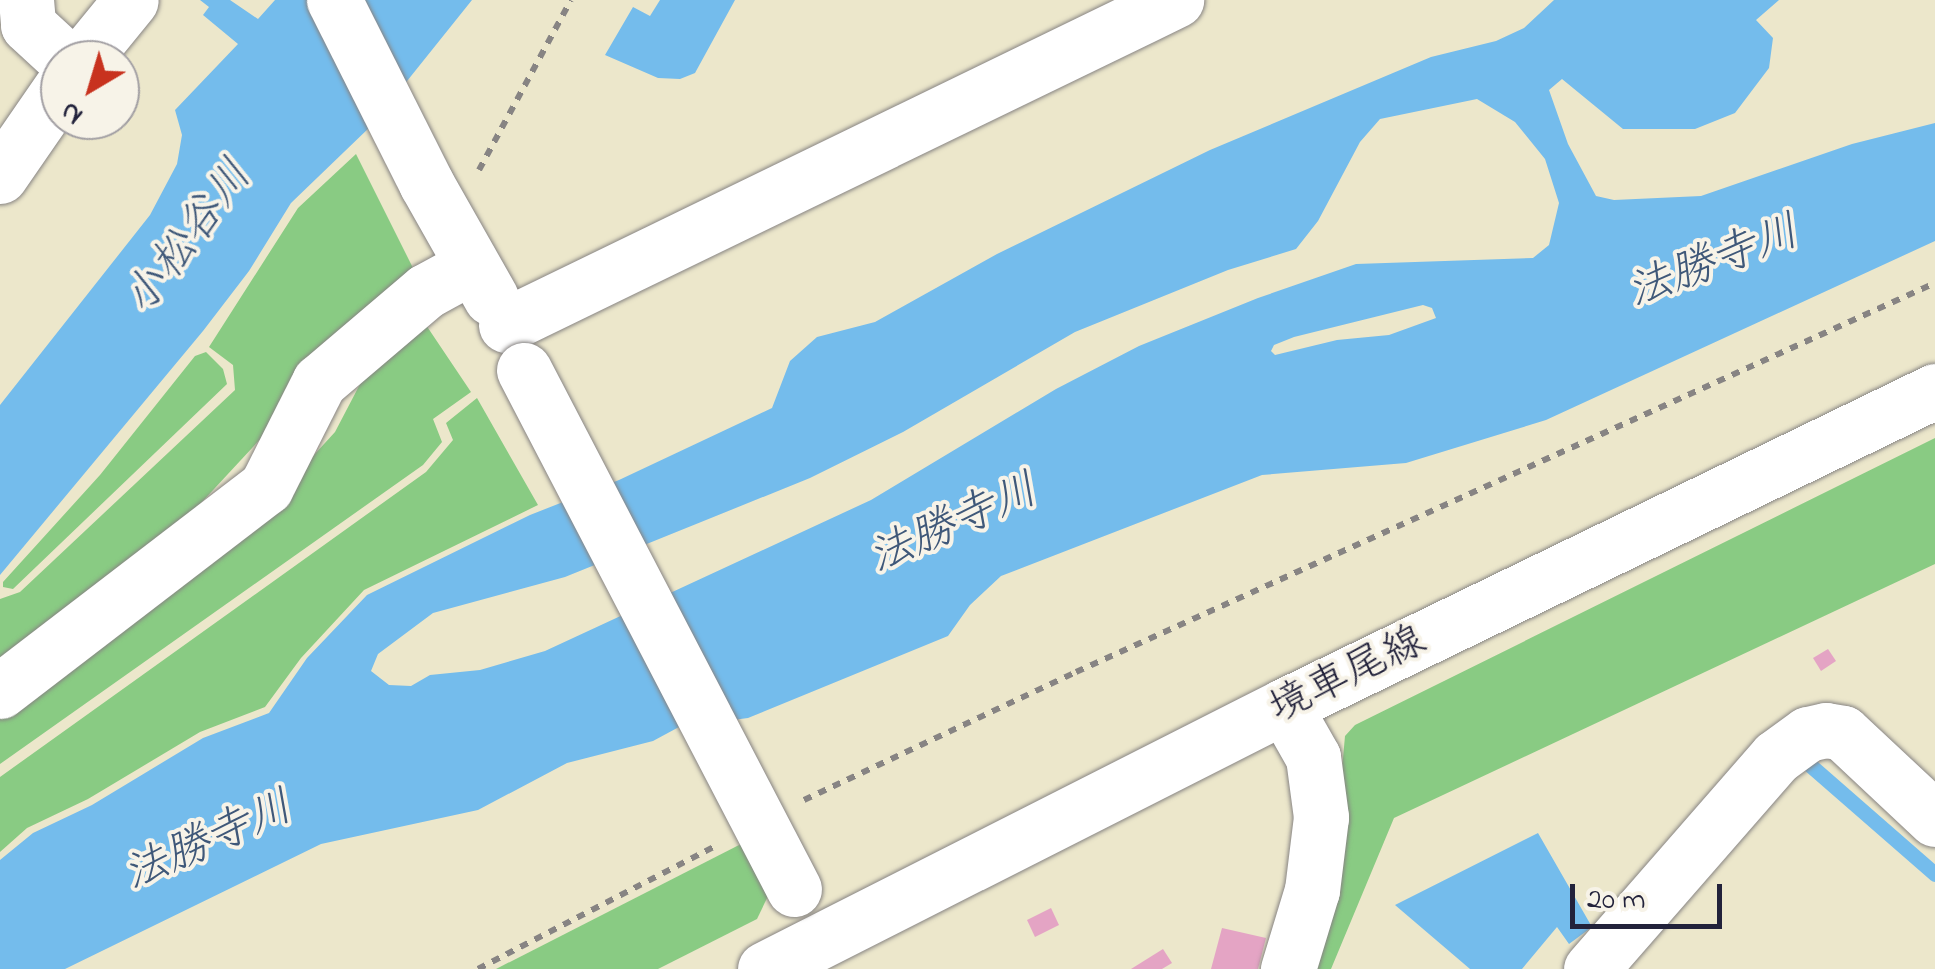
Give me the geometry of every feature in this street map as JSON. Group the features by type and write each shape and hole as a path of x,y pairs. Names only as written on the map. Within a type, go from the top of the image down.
{"street":[{"path":"26,0 28,25 44,40"},
{"path":"98,40 131,0"},
{"path":"334,0 821,938"},
{"path":"515,347 1121,16 1176,0"},
{"path":"0,176 40,119"},
{"path":"0,691 266,487 319,382 426,291 462,248"},
{"name":"境車尾線","path":"764,969 1284,706 1935,390"},
{"path":"1284,706 1314,757 1321,817 1312,890 1288,969"},
{"path":"1591,969 1776,757 1808,734 1826,730 1843,734 1935,819"}],"path":[{"path":"462,248 497,133 570,0"},
{"path":"794,806 1076,672 1935,283"},
{"path":"478,969 724,841"}],"green space":[{"path":"356,154 415,272 189,516 0,665 0,599 20,592 235,390 233,365 209,347 298,208"},
{"path":"426,325 471,392 433,419 442,442 423,465 0,764 0,709 303,467 335,432 370,365"},
{"path":"206,352 223,369 227,384 13,589 3,587 3,582 100,475 195,356"},
{"path":"477,398 538,505 364,590 301,658 265,707 200,732 88,799 27,828 0,852 0,777 426,472 453,440 446,423"},
{"path":"1935,438 1935,564 1394,818 1331,969 1303,969 1335,847 1345,736 1355,725"},
{"path":"741,844 769,894 757,919 658,969 496,969"}],"water":[{"name":"小松谷川","path":"200,0 230,0 258,19 275,0 472,0 371,126 291,203 249,271 203,331 0,575 0,405 150,215 177,164 182,135 175,110 238,44 203,15 209,7"},
{"path":"660,0 735,0 695,73 680,79 658,78 605,55 633,7 650,16"},
{"name":"法勝寺川","path":"1554,0 1779,0 1756,20 1773,38 1769,68 1735,113 1695,129 1623,129 1562,79 1549,90 1568,144 1596,196 1614,200 1701,196 1852,144 1935,123 1935,241 1546,420 1406,463 1262,475 1001,576 970,605 948,636 748,718 679,727 653,741 567,763 478,810 321,844 65,969 0,969 0,860 33,833 92,805 203,738 269,713 307,658 367,595 530,515 619,480 772,408 790,361 817,337 875,322 997,254 1210,150 1431,57 1496,41 1524,28","holes":["1477,99 1515,122 1545,159 1559,203 1549,245 1533,258 1356,264 1258,298 1139,346 1056,389 871,500 545,651 480,670 430,675 411,686 389,685 371,671 378,654 433,613 565,577 810,478 903,432 1075,332 1228,270 1296,249 1318,221 1360,142 1380,119","1423,305 1432,308 1436,318 1389,335 1337,340 1275,355 1271,351 1274,345 1294,337"]},
{"path":"1538,833 1592,927 1569,944 1557,927 1522,969 1470,969 1395,905"}],"building":[{"path":"1828,649 1836,661 1821,671 1813,658"},
{"path":"1051,908 1059,925 1035,937 1027,920"},
{"path":"1222,928 1266,938 1258,969 1211,969"},
{"path":"1163,949 1172,963 1162,969 1131,969"}],"waterway":[{"path":"1810,765 1935,874"}]}
